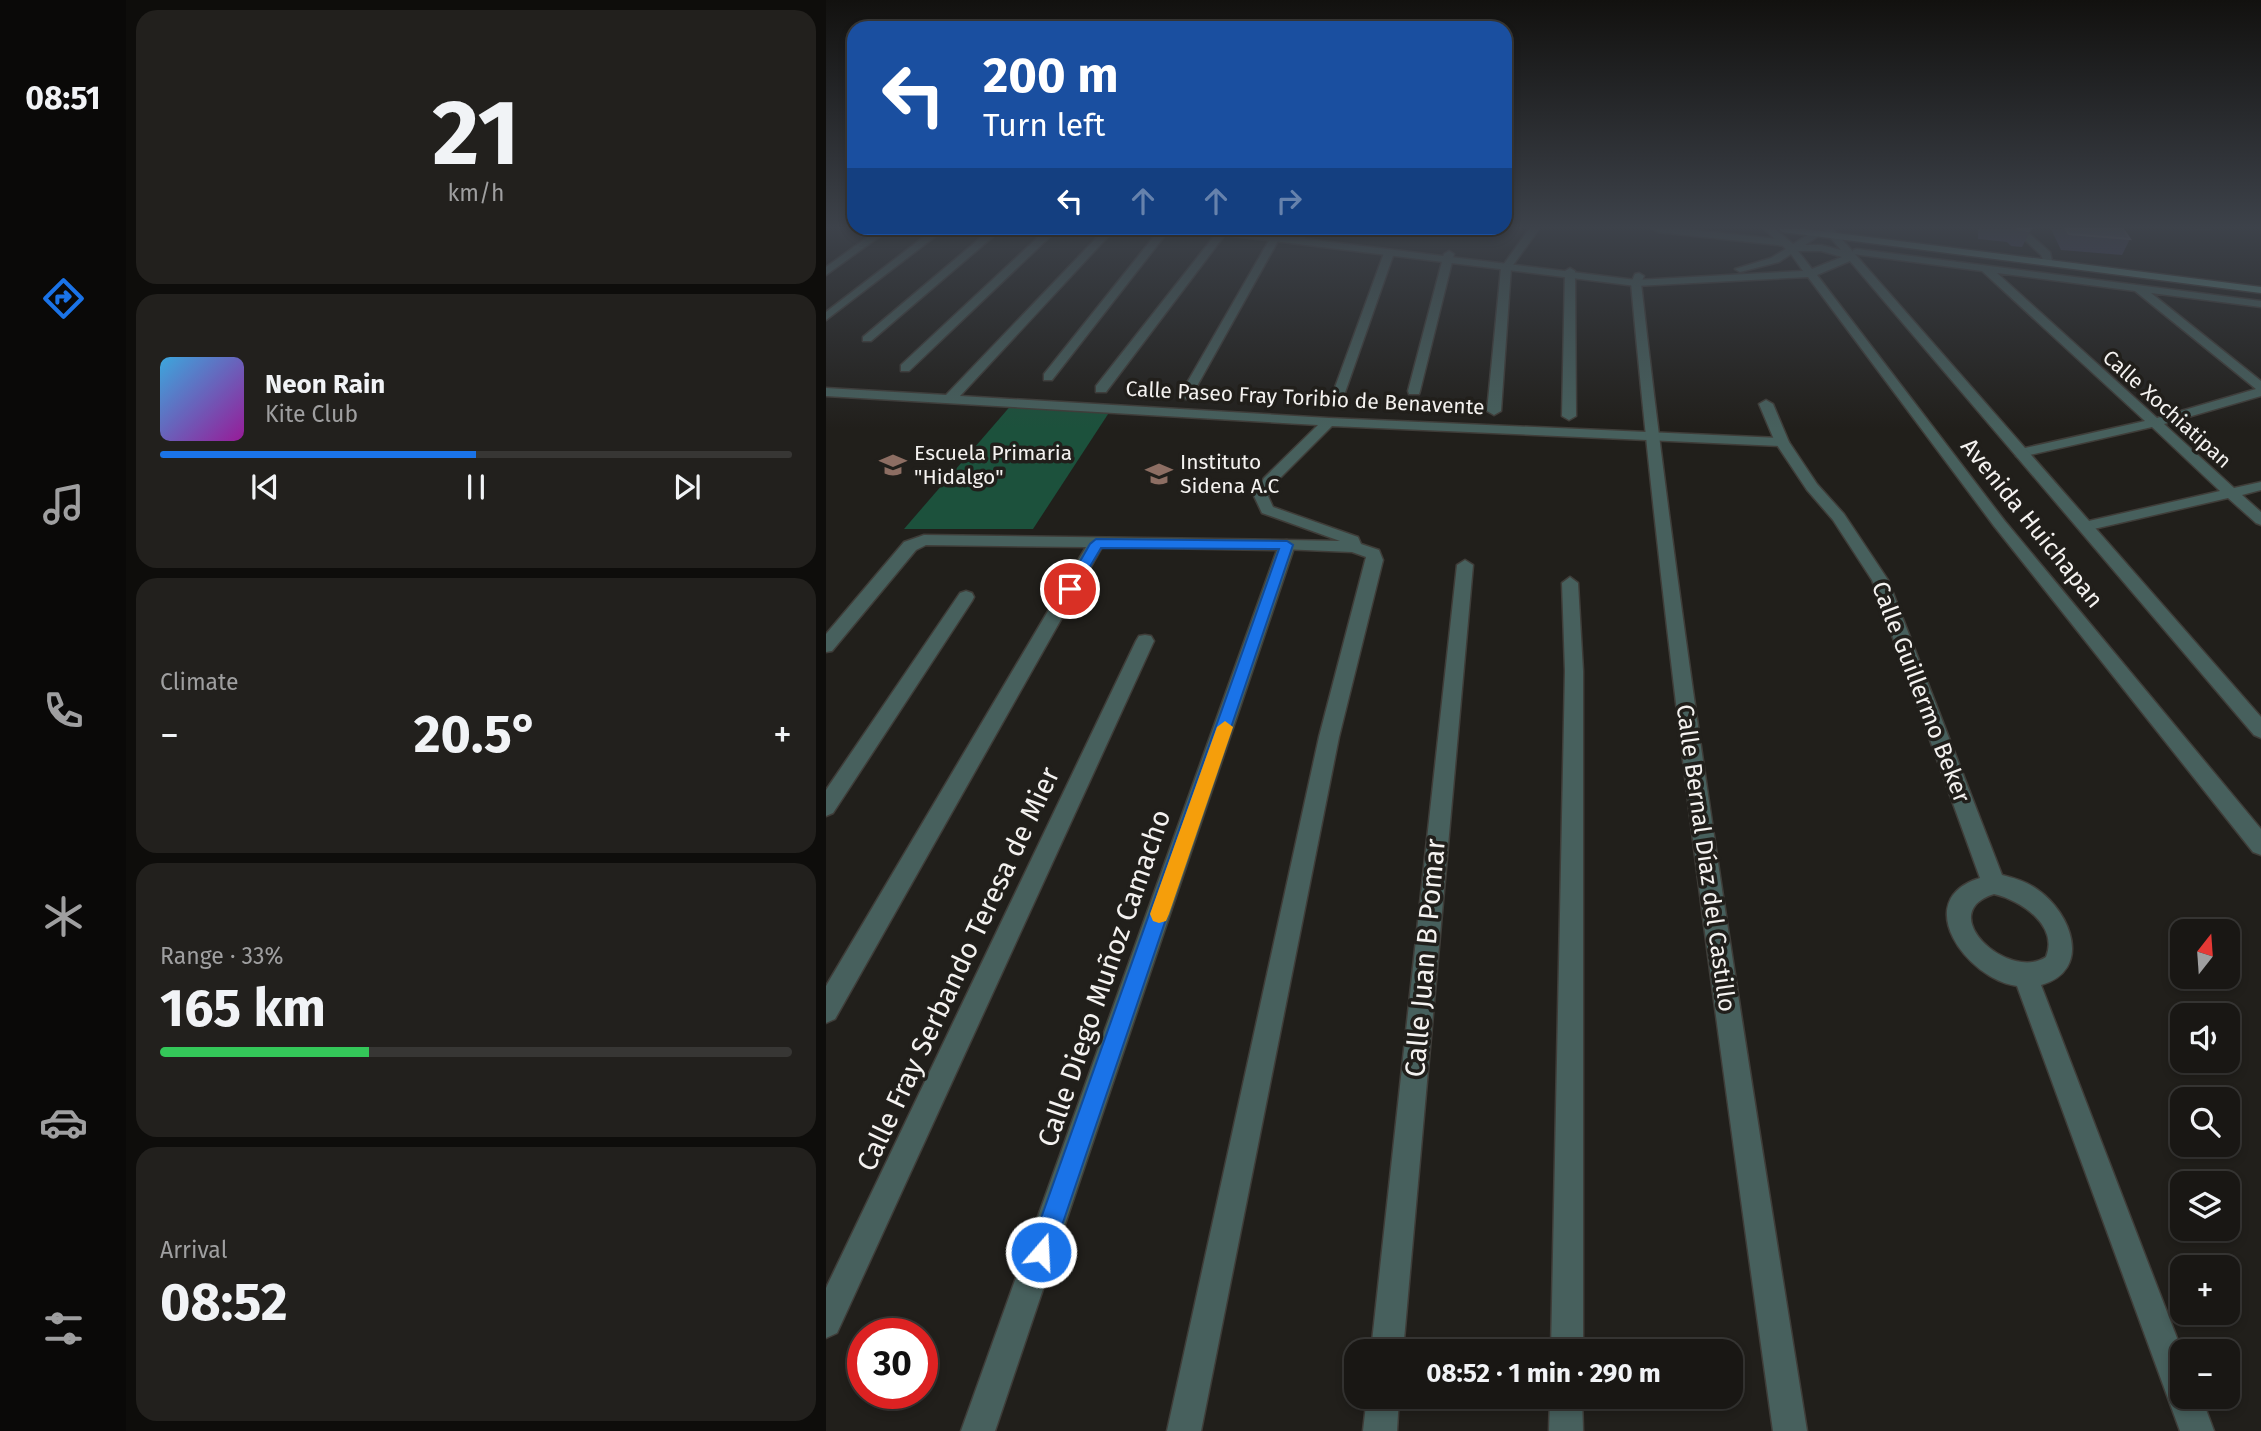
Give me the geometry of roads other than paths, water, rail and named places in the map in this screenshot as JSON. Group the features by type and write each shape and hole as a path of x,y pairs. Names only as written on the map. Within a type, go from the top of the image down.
{"street":[{"path":"826,317 853,296"},
{"path":"867,339 918,296"},
{"path":"905,369 982,296"},
{"path":"949,400 1047,296"},
{"path":"1048,377 1112,296"},
{"path":"1101,389 1173,296"},
{"path":"1186,394 1242,296"},
{"path":"1336,401 1374,296"},
{"path":"1414,391 1438,296"},
{"path":"1494,411 1505,296"},
{"path":"1569,296 1569,416"},
{"name":"Calle Bernal Díaz del Castillo","path":"1638,296 1650,436 1675,642 1790,1431"},
{"name":"Avenida Huichapan","path":"1827,296 1999,523 2261,845"},
{"name":"Avenida Huichapan","path":"1888,296 2261,730"},
{"name":"Calle Xochiatipan","path":"2015,296 2261,520"},
{"path":"2153,296 2261,390"},
{"path":"2208,296 2261,304"},
{"path":"2230,300 2261,311"},
{"path":"2021,453 2153,423 2261,390"},
{"name":"Calle Paseo Fray Toribio de Benavente","path":"826,392 1329,422 1782,442"},
{"name":"Calle Guillermo Beker","path":"1766,404 1782,442 1812,486 1839,517 1880,580 1994,884"},
{"path":"1329,422 1269,481 1261,496 1267,510 1341,536 1352,541 1354,547"},
{"path":"2085,526 2261,486"},
{"path":"826,646 917,541 1287,545 1354,547 1373,554 1375,560 1329,737 1184,1431"},
{"path":"826,1010 1096,544"},
{"name":"Calle Diego Muñoz Camacho","path":"978,1431 1287,545"},
{"name":"Calle Juan B Pomar","path":"1388,1339 1465,565"},
{"path":"1567,1339 1574,671 1570,583"},
{"path":"826,807 966,597"},
{"name":"Calle Fray Serbando Teresa de Mier","path":"826,1322 1145,641"},
{"path":"1994,884 2014,888 2032,898 2049,913 2059,931 2062,948 2057,964 2044,973 2026,976 2005,972 1985,960 1969,944 1959,926 1958,909 1964,895 1977,886 1994,884"},
{"path":"2026,976 2170,1360"},
{"path":"1380,1431 1382,1409"},
{"path":"1566,1409 1566,1431"},
{"path":"2188,1409 2197,1431"}],"place":[{"name":"Escuela Primaria \"Hidalgo\"","path":"893,465"},
{"name":"Instituto Sidena A.C","path":"1159,474"}]}
